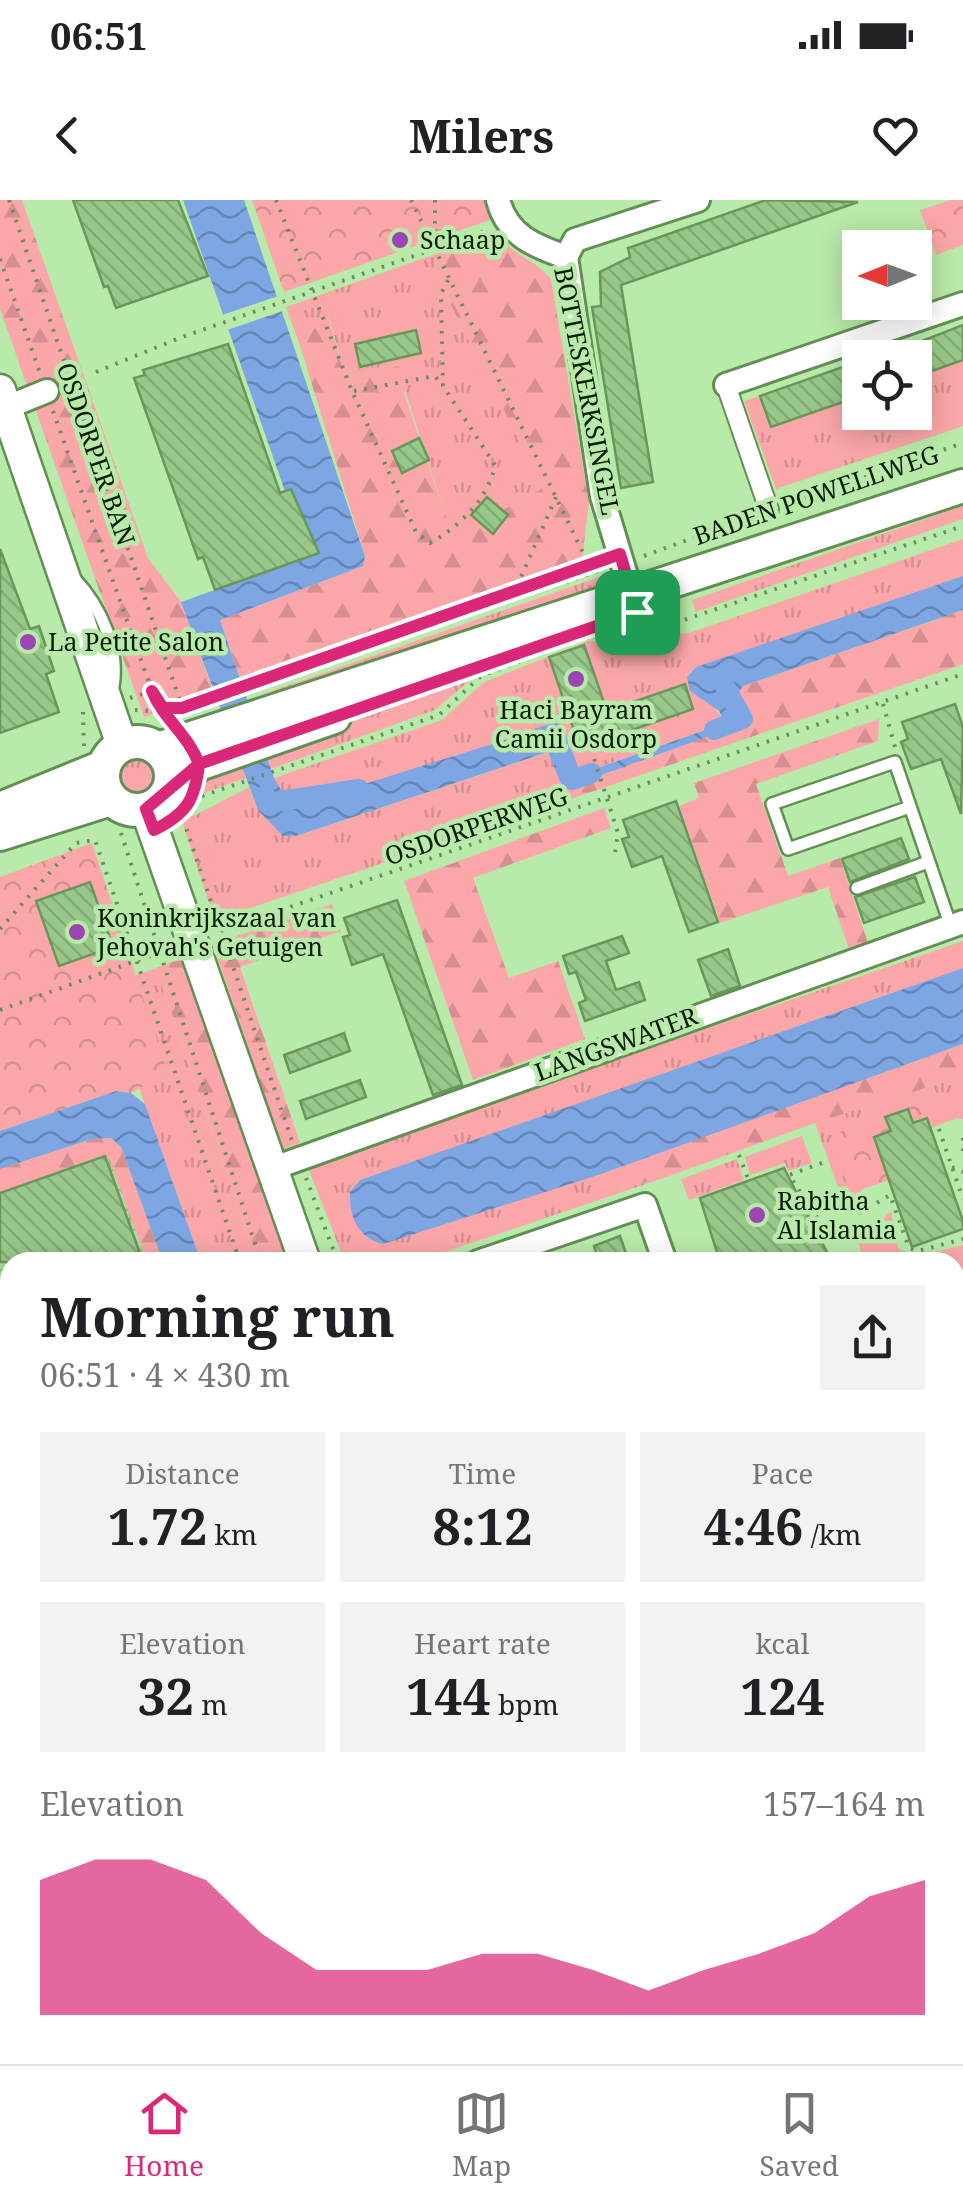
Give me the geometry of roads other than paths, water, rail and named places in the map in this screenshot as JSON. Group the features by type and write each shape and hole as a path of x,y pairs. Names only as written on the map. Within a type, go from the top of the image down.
{"main road":[{"name":"BADEN POWELLWEG","path":"169,808 201,755 278,700 628,581 963,486"},
{"name":"BADEN POWELLWEG","path":"628,581 963,499"},
{"path":"0,834 110,785 134,741 201,755"},
{"path":"110,785 127,809 169,808"},
{"path":"0,809 110,785"}],"street":[{"name":"BOTTESKERKSINGEL","path":"498,200 506,224 522,239 566,257 602,496 628,581"},
{"path":"566,257 574,240 666,205 698,200"},
{"path":"769,510 726,385 963,304"},
{"path":"46,392 2,403 109,706 110,785"},
{"path":"169,808 192,940 284,1164 303,1252"},
{"name":"LANGSWATER","path":"284,1164 957,924"},
{"path":"507,1252 644,1205 661,1252"}],"lane":[{"path":"910,806 788,849 772,804 895,762 910,806 928,862 957,924"},
{"path":"857,888 928,862"}],"water":[{"path":"183,200 244,200 365,556 363,566 220,620 274,778 291,807 540,729 555,733 572,777 725,723 719,711 690,691 687,677 696,667 963,576 963,610 743,686 736,696 737,726 563,789 548,752 296,836 283,836 258,810 181,602 308,557"},
{"path":"963,968 963,1044 598,1175 383,1244 361,1232 353,1218 350,1192 360,1180"},
{"path":"116,1091 131,1093 145,1104 197,1252 159,1252 121,1147 111,1138 92,1139 0,1169 0,1131"}],"waterway":[{"path":"714,730 743,719 724,685"},
{"path":"531,740 555,733 572,780 592,773"},
{"path":"265,795 268,803 359,789"}],"place":[{"name":"Schaap","path":"400,240"},
{"name":"La Petite Salon","path":"28,642"},
{"name":"Haci Bayram Camii Osdorp","path":"576,679"},
{"name":"Koninkrijkszaal van Jehovah's Getuigen","path":"77,932"},
{"name":"Rabitha Al Islamia","path":"757,1215"}]}
